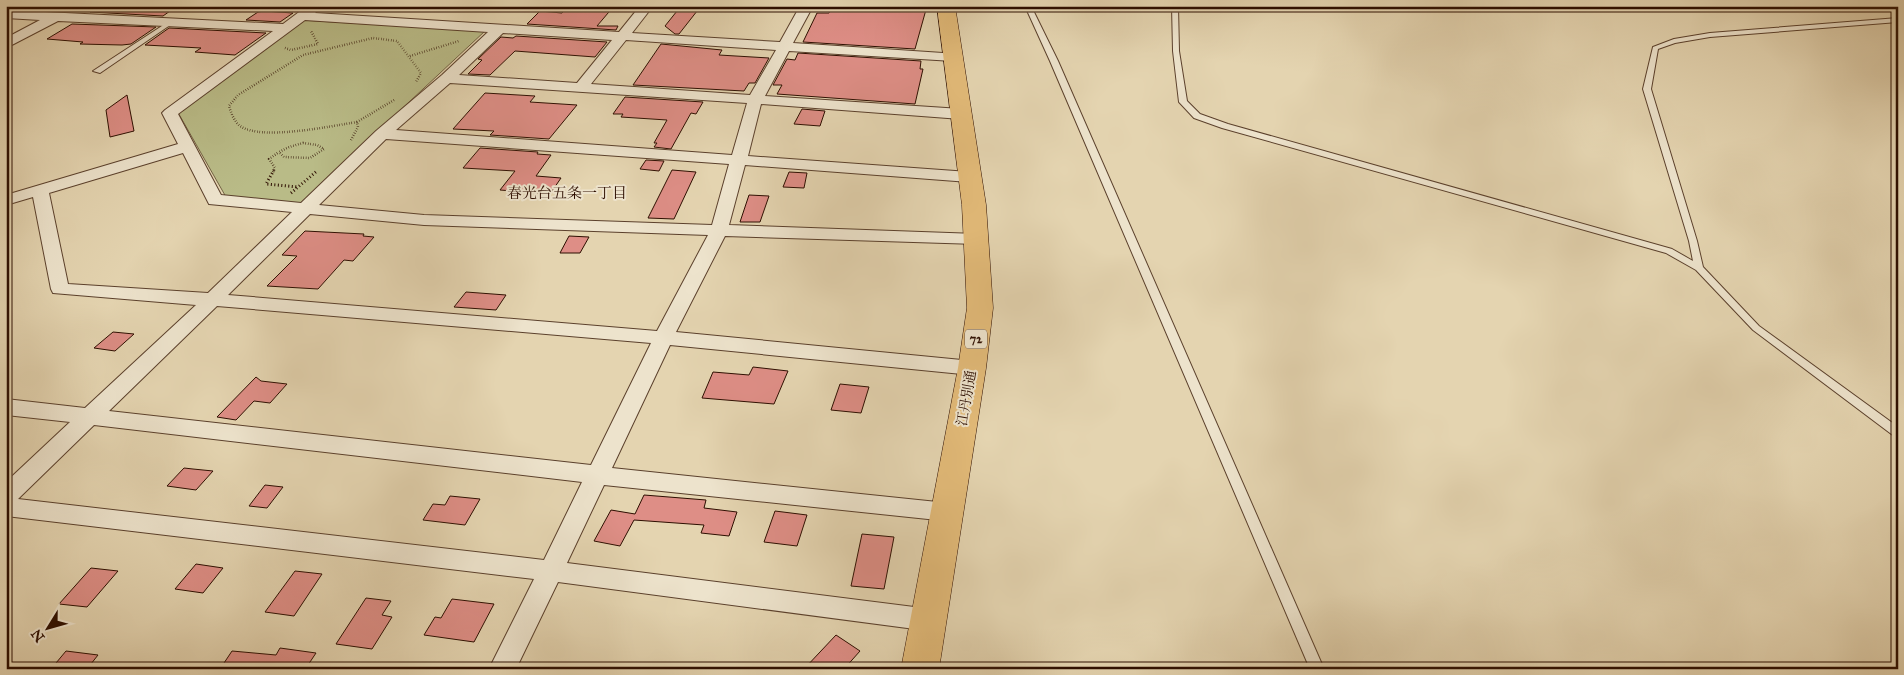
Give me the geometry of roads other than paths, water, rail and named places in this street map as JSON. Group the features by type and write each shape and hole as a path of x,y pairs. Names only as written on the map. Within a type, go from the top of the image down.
{"main road":[{"name":"江丹別通","path":"920,669 930,620 972,368 980,308 974,205 946,6"}],"street":[{"path":"6,44 75,6"},
{"path":"580,88 647,6"},
{"path":"502,669 552,571 664,337 718,231 755,100 807,6"},
{"path":"953,57 494,28 312,13 285,28 170,113 215,200 424,220 977,239"},
{"path":"6,14 285,28"},
{"path":"6,496 213,299 382,134 447,78 494,28"},
{"path":"447,78 961,114"},
{"path":"382,134 969,177"},
{"path":"6,200 188,146"},
{"path":"40,190 60,289 213,299 664,337 972,368"},
{"path":"6,407 597,475 947,512"},
{"path":"6,507 552,571 930,620"}],"lane":[{"path":"1028,6 1054,61 1317,669"},
{"path":"1175,6 1176,50 1183,102 1197,116 1225,126 1669,251 1699,268 1756,328 1898,433"},
{"path":"1699,268 1693,240 1647,89 1655,48 1674,41 1710,35 1898,20"},
{"path":"97,71 170,22"}],"district":[{"name":"春光台五条一丁目","path":"567,193"}]}
